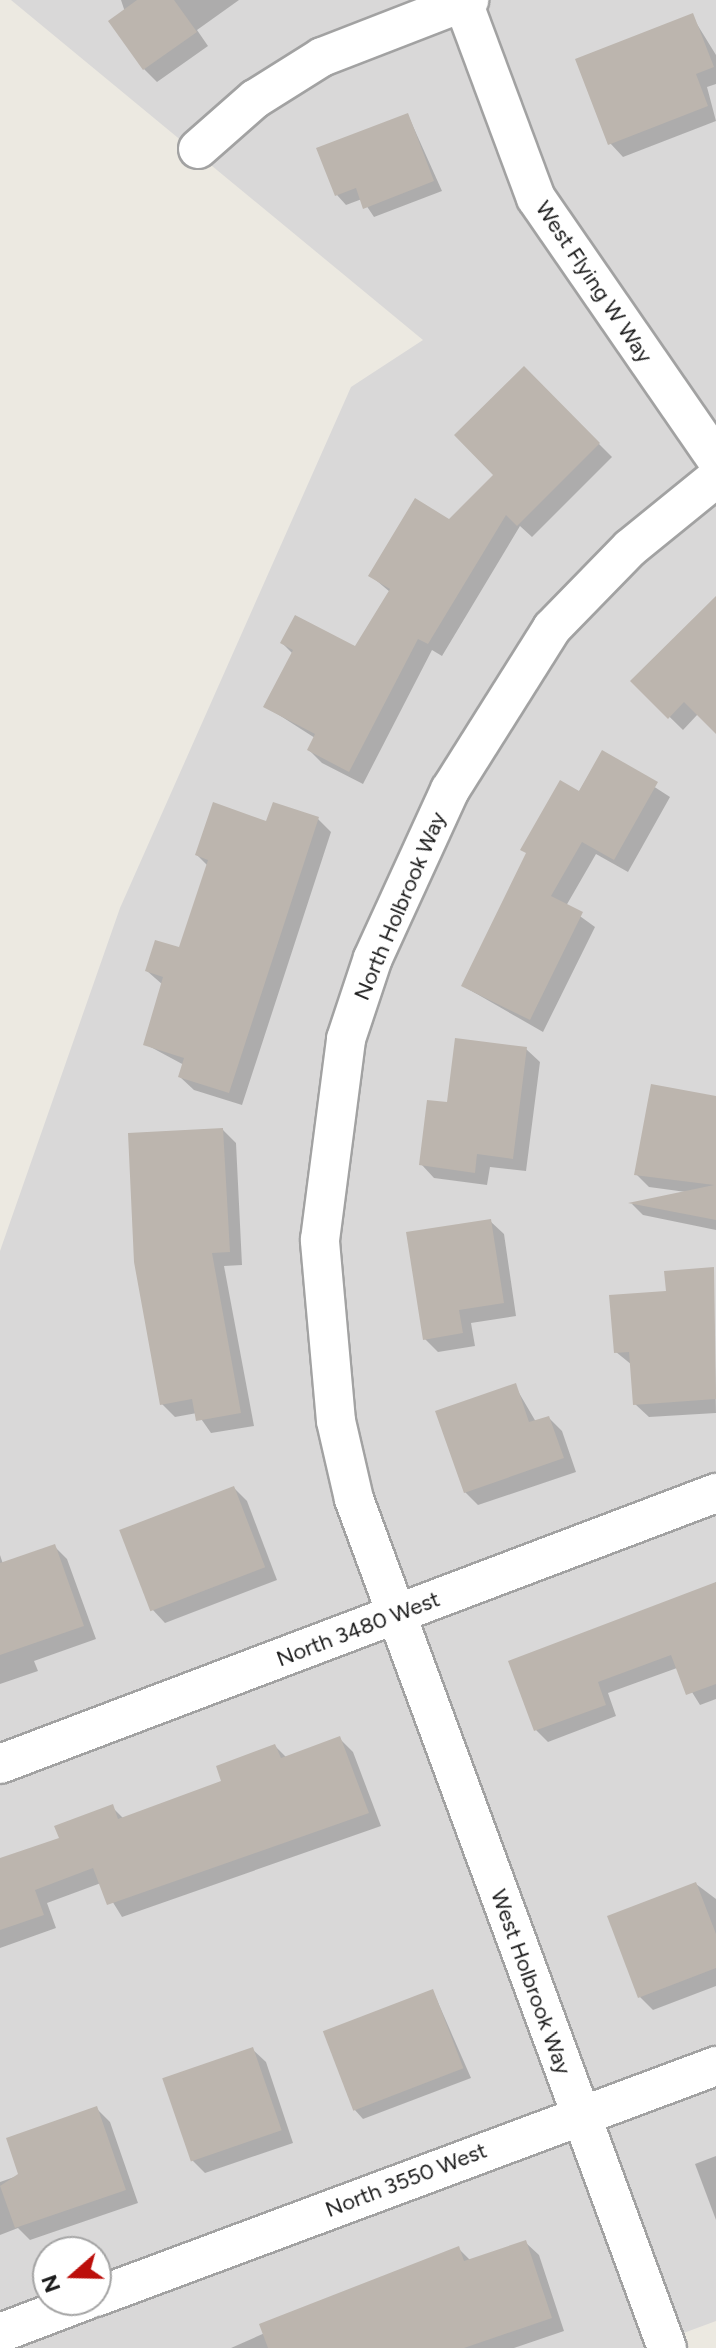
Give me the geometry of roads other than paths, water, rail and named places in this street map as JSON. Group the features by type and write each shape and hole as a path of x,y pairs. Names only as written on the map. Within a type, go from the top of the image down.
{"street":[{"path":"198,149 255,99 322,57 466,1"},
{"name":"West Flying W Way","path":"466,1 536,198 716,459"},
{"name":"North Holbrook Way","path":"394,1616 354,1499 325,1331 320,1240 346,1039 373,958 450,790 552,628 630,548 716,478"},
{"name":"North 3480 West","path":"0,1764 716,1493"},
{"name":"West Holbrook Way","path":"394,1616 667,2348"},
{"name":"North 3550 West","path":"112,2291 716,2066"},
{"path":"0,2333 45,2316"}]}
